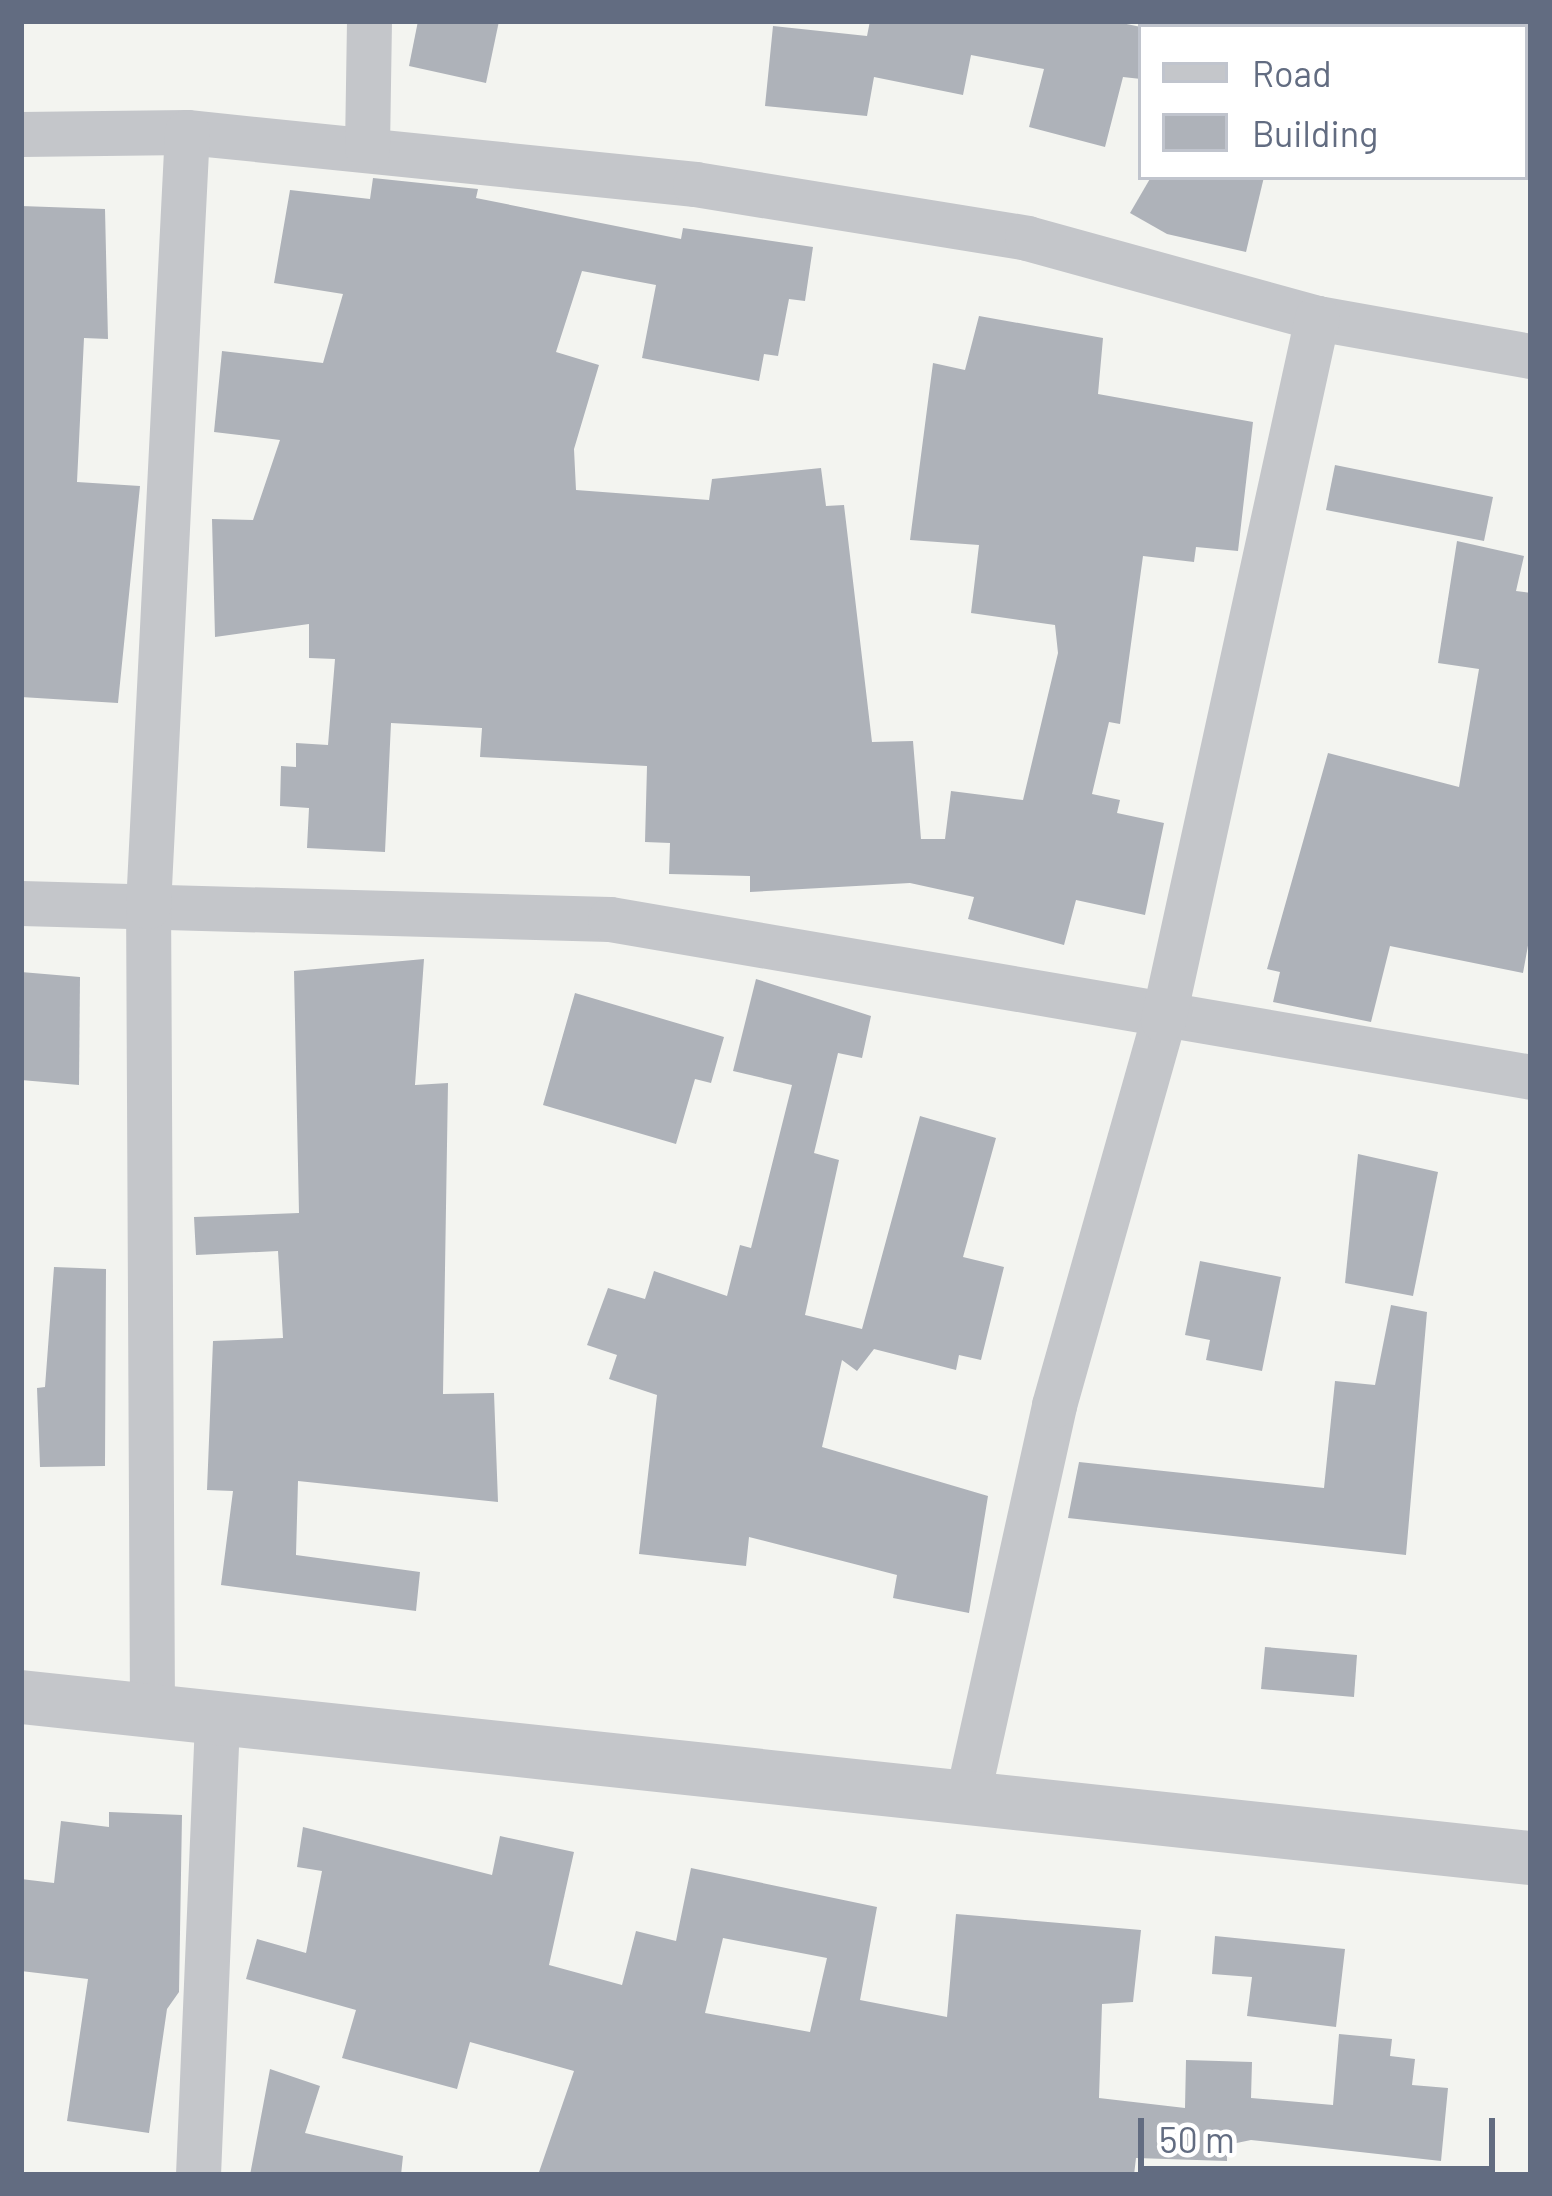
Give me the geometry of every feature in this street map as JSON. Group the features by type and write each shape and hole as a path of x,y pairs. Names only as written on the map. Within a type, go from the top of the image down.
{"street":[{"path":"367,148 369,21"},
{"path":"152,1712 148,906 187,132"},
{"path":"21,134 187,132 695,184 964,227 1317,318 1531,356"},
{"path":"967,1798 1054,1405 1163,1020 1317,318"},
{"path":"21,903 610,919 1163,1020 1531,1077"},
{"path":"21,1696 218,1721 1531,1858"},
{"path":"198,2175 218,1721"}],"building":[{"path":"418,21 499,21 486,83 409,66"},
{"path":"870,21 1112,21 1138,26 1138,79 1123,77 1105,147 1029,127 1044,69 971,55 963,95 874,77 867,116 765,106 773,26 867,36"},
{"path":"373,178 478,189 476,198 681,239 683,228 813,247 805,301 789,299 778,356 764,354 759,381 642,358 656,285 582,271 556,352 599,365 574,449 576,490 709,500 712,479 821,468 826,506 844,505 872,742 913,741 921,839 945,839 951,791 1023,800 1058,653 1055,625 971,613 979,545 910,540 933,363 965,370 979,316 1103,338 1098,394 1253,422 1238,551 1196,547 1194,562 1143,556 1120,724 1109,722 1092,794 1120,800 1117,813 1164,823 1145,915 1076,900 1064,945 968,919 974,897 910,883 750,892 750,876 669,874 670,843 645,842 647,766 480,757 482,728 391,723 385,852 307,848 309,808 280,806 281,766 296,767 296,743 328,745 335,659 309,658 309,624 215,637 212,519 253,520 280,440 214,432 222,351 323,363 343,294 274,283 290,190 370,199"},
{"path":"1149,180 1263,180 1246,252 1167,234 1130,213"},
{"path":"21,206 105,209 108,339 84,338 77,482 140,486 118,703 21,697"},
{"path":"1335,465 1493,497 1484,541 1326,510"},
{"path":"1457,541 1524,556 1516,591 1531,593 1531,929 1523,973 1390,946 1371,1022 1273,1002 1280,972 1267,969 1328,753 1459,787 1479,669 1438,663"},
{"path":"424,959 415,1085 448,1083 443,1394 494,1393 498,1502 298,1481 296,1555 420,1572 416,1611 221,1585 233,1491 207,1490 213,1341 283,1338 278,1251 196,1255 194,1217 299,1213 294,971"},
{"path":"21,972 80,977 79,1085 21,1080"},
{"path":"756,979 871,1016 862,1058 838,1053 814,1153 839,1160 805,1315 862,1329 920,1116 996,1138 963,1257 1004,1267 981,1360 959,1355 956,1370 874,1349 857,1371 842,1360 822,1447 988,1496 969,1613 893,1598 897,1575 749,1537 746,1566 639,1554 657,1395 609,1379 617,1355 587,1345 608,1288 645,1299 654,1271 727,1296 740,1245 751,1248 792,1085 733,1071"},
{"path":"575,993 724,1037 711,1083 695,1079 676,1144 543,1105"},
{"path":"1358,1154 1438,1172 1413,1296 1345,1283"},
{"path":"1200,1261 1281,1277 1262,1371 1206,1360 1210,1340 1185,1335"},
{"path":"54,1267 106,1269 105,1466 40,1467 37,1388 45,1387"},
{"path":"1391,1305 1427,1312 1406,1555 1068,1518 1079,1462 1324,1488 1335,1381 1375,1385"},
{"path":"1265,1647 1357,1655 1354,1697 1261,1689"},
{"path":"109,1812 182,1815 179,1992 167,2009 149,2133 67,2121 88,1979 21,1971 21,1879 54,1883 61,1821 109,1827"},
{"path":"303,1827 492,1875 500,1836 574,1852 549,1965 622,1985 636,1931 676,1941 691,1868 877,1907 860,2000 947,2017 956,1914 1141,1930 1133,2002 1102,2004 1099,2098 1185,2108 1186,2060 1252,2062 1251,2098 1333,2105 1339,2034 1392,2039 1390,2056 1415,2059 1412,2085 1448,2088 1441,2161 1251,2140 1227,2145 1227,2161 1136,2158 1134,2175 538,2175 574,2071 470,2042 457,2089 342,2058 356,2010 246,1979 257,1939 306,1953 322,1871 297,1867","holes":["723,1938 827,1958 810,2032 705,2013"]},
{"path":"1215,1936 1345,1949 1336,2027 1247,2016 1252,1977 1212,1974"},
{"path":"270,2069 320,2086 305,2133 403,2156 401,2175 250,2175"}]}
